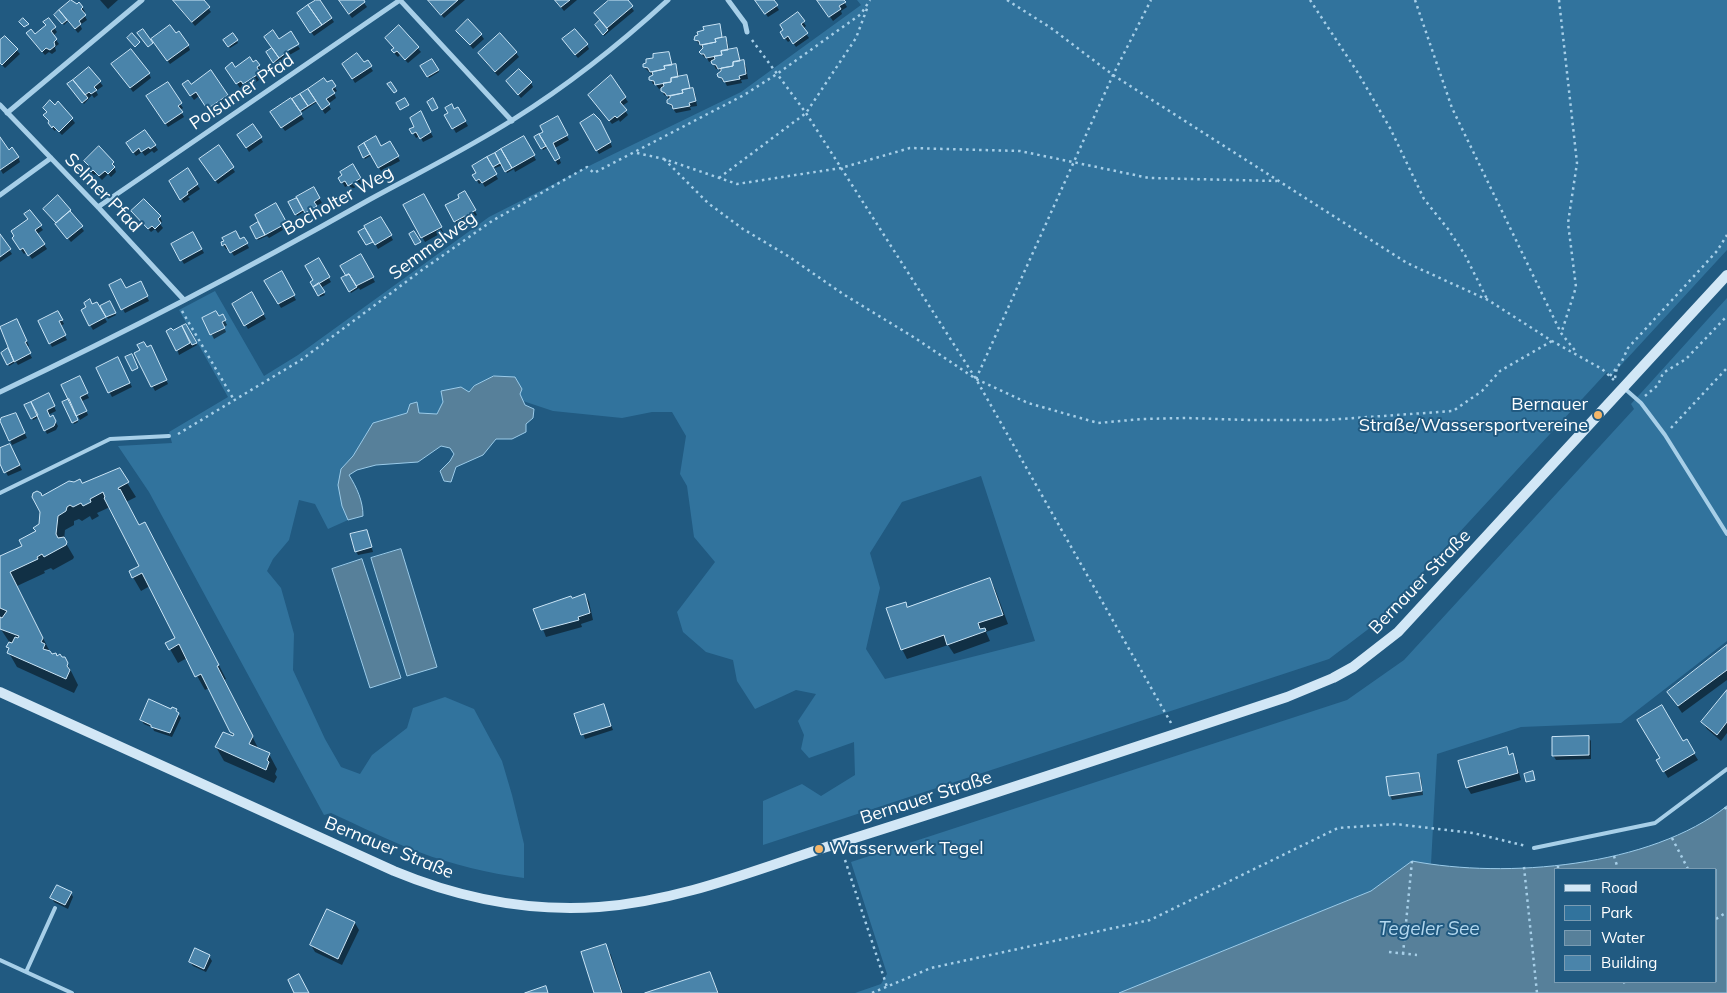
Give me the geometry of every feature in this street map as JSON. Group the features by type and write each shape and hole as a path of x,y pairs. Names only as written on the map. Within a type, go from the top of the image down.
{"main road":[{"name":"Bernauer Straße","path":"0,692 394,871 444,890 496,902 547,908 596,908 650,901 760,869 1287,697 1333,678 1371,654 1398,632 1727,275"}],"street":[{"path":"7,113 142,0"},
{"path":"400,0 512,121"},
{"name":"Polsumer Pfad","path":"98,207 400,0"},
{"name":"Bocholter Weg","path":"0,392 184,300 313,232 512,121 581,74 668,0"},
{"path":"728,0 745,23 747,32"},
{"name":"Selmer Pfad","path":"0,105 184,300"},
{"path":"0,194 51,158"}],"lane":[{"path":"1624,388 1637,400 1665,435 1727,534"},
{"path":"0,493 110,439 169,436"},
{"path":"1534,848 1654,822 1727,769"},
{"path":"26,972 55,908"},
{"path":"0,960 72,993"}],"path":[{"path":"719,178 806,113 856,38 870,0"},
{"name":"Semmelweg","path":"169,436 176,436 301,360 422,270 492,221 587,167 594,173 744,95 777,74 861,14 870,0"},
{"path":"1007,0 1051,28 1113,75 1407,263 1488,300 1552,341 1578,354 1624,388"},
{"path":"976,380 1113,75 1151,0"},
{"path":"1310,0 1358,73 1390,128 1424,199 1448,229 1488,300"},
{"path":"1415,0 1452,108 1561,333 1578,354"},
{"path":"1559,0 1577,163 1568,222 1576,287 1561,333"},
{"path":"747,32 806,113 976,380 1168,718"},
{"path":"635,152 664,159 737,184 841,168 910,148 1020,151 1148,178 1279,181"},
{"path":"664,159 708,203 743,229 915,338 976,380 1028,404 1098,423 1186,418 1326,420 1453,411 1482,391 1500,371 1552,341"},
{"path":"1610,376 1622,361 1628,348 1717,251 1727,236"},
{"path":"181,309 234,400"},
{"path":"1637,400 1648,395 1658,385 1663,373 1686,359 1727,316"},
{"path":"1614,380 1617,367"},
{"path":"1665,435 1727,368"},
{"path":"1163,726 1178,722"},
{"path":"872,993 931,968 1150,920 1338,828 1396,824 1473,833 1534,848"},
{"path":"1672,838 1687,868"},
{"path":"1614,856 1618,868"},
{"path":"845,860 887,987"},
{"path":"1403,954 1412,860"},
{"path":"1524,867 1537,993"},
{"path":"1390,952 1417,955"}],"green space":[{"path":"857,0 1727,0 1727,250 1611,376 1607,372 1375,624 1329,659 763,845 763,801 802,784 821,796 855,775 854,742 809,758 801,749 804,735 798,721 816,694 796,690 755,709 737,681 733,660 706,652 683,632 677,612 715,562 694,537 687,486 680,474 686,436 672,412 652,412 622,418 553,411 523,401 520,394 474,386 468,392 441,392 443,402 437,414 418,413 417,402 407,413 373,423 353,456 341,469 342,506 348,520 328,529 315,504 299,500 289,540 273,559 267,571 281,588 294,634 293,670 325,739 341,767 360,774 372,755 407,728 413,708 445,697 474,709 502,761 524,844 524,878 484,871 445,861 397,843 331,813 324,815 149,492 118,446 172,443 169,432 228,397 179,310 215,291 264,376 298,355 489,217 741,92 861,5","holes":["981,476 1035,641 885,679 866,649 880,588 870,553 902,502"]},
{"path":"1727,298 1727,641 1621,723 1521,727 1437,754 1431,864 1412,861 1371,891 1121,993 855,993 881,984 887,974 851,862 1347,700 1404,660 1634,409 1631,404"}],"water":[{"path":"494,376 515,377 522,389 520,394 525,405 534,409 533,418 526,424 526,432 512,439 496,439 483,455 456,467 451,482 444,481 440,471 454,454 450,448 441,446 418,462 376,465 357,470 349,475 359,495 363,516 348,520 342,506 338,485 341,469 353,456 373,423 407,413 410,404 417,402 419,413 437,414 443,402 441,391 461,387 469,392 474,386"},
{"path":"401,549 437,667 407,676 371,558"},
{"path":"362,559 401,678 370,688 332,569"},
{"name":"Tegeler See","path":"1727,806 1727,993 1119,993 1371,891 1412,861 1490,869 1533,868 1576,863 1618,855 1659,843 1695,827"}],"building":[{"path":"71,0 77,4 79,2 83,7 81,9 86,15 79,21 81,24 75,29 59,10"},
{"path":"173,0 204,0 210,7 192,22"},
{"path":"316,0 320,0 332,18 322,25 308,5"},
{"path":"339,0 364,0 365,2 349,14"},
{"path":"428,0 458,0 441,15"},
{"path":"555,0 570,0 561,7"},
{"path":"609,0 628,0 633,6 607,28 594,13"},
{"path":"755,0 774,0 778,5 765,14"},
{"path":"817,0 844,0 846,2 839,6 841,9 829,17"},
{"path":"308,5 322,25 310,33 297,13"},
{"path":"59,10 67,20 62,24 54,15"},
{"path":"798,12 805,21 801,24 808,33 793,44 788,36 784,39 780,32 783,30 780,25"},
{"path":"23,18 29,24 24,27 19,22"},
{"path":"49,18 56,27 51,31 57,39 54,42 55,46 50,50 46,48 42,52 26,33 31,29 35,34 46,25 43,22"},
{"path":"468,19 482,34 470,45 456,31"},
{"path":"600,20 608,30 603,35 595,25"},
{"path":"720,24 722,37 715,39 716,42 700,45 699,41 694,40 695,36 698,35 697,32 704,30 703,27"},
{"path":"170,25 176,33 179,31 189,45 167,61 151,39"},
{"path":"399,25 419,47 405,60 397,51 394,53 391,50 394,48 385,38"},
{"path":"143,29 153,43 148,47 137,33"},
{"path":"575,29 588,44 575,55 562,39"},
{"path":"273,30 279,39 291,31 299,44 279,58 264,37"},
{"path":"132,33 140,42 135,47 127,38"},
{"path":"233,33 238,40 228,47 223,40"},
{"path":"500,33 517,52 495,72 478,53"},
{"path":"5,36 18,49 2,65 0,63 0,40"},
{"path":"726,37 728,50 721,51 722,55 706,58 704,54 699,52 703,48 702,45 716,42 715,39"},
{"path":"272,48 279,58 273,63 266,52"},
{"path":"737,48 740,61 733,62 733,66 718,69 716,65 712,64 711,61 715,59 714,56 722,55 721,51"},
{"path":"131,49 150,73 130,88 111,64"},
{"path":"669,52 672,65 664,66 665,69 650,72 648,68 643,67 646,59 653,58 653,54"},
{"path":"357,53 364,62 368,60 372,66 352,79 342,64"},
{"path":"250,57 253,62 256,60 260,65 257,67 260,73 243,84 241,81 236,84 225,68 232,62 235,67"},
{"path":"432,59 439,70 427,77 420,66"},
{"path":"744,60 746,74 739,76 740,79 724,82 722,78 718,77 717,74 721,71 721,68 733,66 733,62"},
{"path":"676,64 678,77 671,78 671,82 655,85 654,81 649,80 649,77 653,75 652,72 665,69 664,66"},
{"path":"89,67 101,81 94,87 97,90 85,95 73,80"},
{"path":"519,69 532,82 518,95 506,81"},
{"path":"211,70 228,95 207,109 196,92 190,96 182,84 188,80 191,84"},
{"path":"611,75 626,97 620,102 627,110 617,118 615,116 609,121 588,95"},
{"path":"687,75 690,88 682,90 683,93 667,96 661,91 661,88 664,86 663,83 671,82 671,78"},
{"path":"324,78 327,82 332,80 336,86 332,89 335,93 326,99 330,104 322,110 308,89"},
{"path":"73,80 88,98 82,103 67,84"},
{"path":"168,82 182,103 178,106 183,112 165,124 146,96"},
{"path":"391,82 397,91 394,93 387,84"},
{"path":"693,88 696,101 689,103 690,106 673,109 672,105 667,103 670,96 683,93 682,90"},
{"path":"308,89 316,101 308,106 300,94"},
{"path":"300,94 308,106 300,111 292,99"},
{"path":"291,98 302,114 281,128 270,112"},
{"path":"405,98 409,105 400,110 396,103"},
{"path":"433,98 438,108 432,111 427,102"},
{"path":"50,100 55,105 58,101 73,118 59,132 53,126 52,128 48,123 49,121 43,115 47,112 43,108"},
{"path":"452,104 454,109 458,107 466,121 452,129 444,115 448,113 445,108"},
{"path":"421,111 431,132 420,139 416,132 412,134 409,129 414,127 410,118"},
{"path":"594,114 600,120 611,142 596,151 580,123"},
{"path":"558,116 568,135 553,143 560,158 555,161 539,134 543,132 540,126"},
{"path":"253,124 262,137 246,148 237,135"},
{"path":"145,130 156,145 141,152 139,148 133,153 126,143"},
{"path":"539,134 546,146 541,149 534,137"},
{"path":"376,136 381,146 390,141 399,156 378,168 364,143"},
{"path":"524,136 535,155 512,168 501,149"},
{"path":"0,137 9,150 12,147 19,157 0,170"},
{"path":"364,143 370,154 363,158 358,147"},
{"path":"219,145 234,167 215,181 199,159"},
{"path":"99,146 114,162 112,164 115,167 108,174 105,171 99,176 93,170 91,172 87,168 89,166 84,161"},
{"path":"501,149 512,168 505,172 495,153"},
{"path":"495,153 500,163 493,167 487,157"},
{"path":"487,157 497,174 482,183 479,179 476,181 472,175 476,173 472,166"},
{"path":"353,164 361,178 348,186 345,181 341,183 338,178 342,175 340,172"},
{"path":"188,168 198,184 180,200 169,181"},
{"path":"314,187 320,198 314,202 317,206 305,213 296,197"},
{"path":"465,191 476,210 454,222 445,205 459,198 458,195"},
{"path":"424,194 442,227 421,238 403,205"},
{"path":"58,195 71,210 56,223 43,209"},
{"path":"297,198 303,210 295,215 288,202"},
{"path":"144,199 161,216 158,219 161,223 155,229 152,226 148,229 131,211"},
{"path":"276,203 287,223 265,235 255,215"},
{"path":"30,210 42,225 35,230 45,244 28,256 23,248 20,250 12,238 14,236 11,231 28,219 24,214"},
{"path":"70,211 83,226 67,239 55,224"},
{"path":"381,217 392,235 375,245 364,226"},
{"path":"258,222 265,235 256,239 250,227"},
{"path":"365,228 373,242 366,245 358,232"},
{"path":"236,231 240,239 244,237 248,243 230,253 225,244 222,246 221,242 224,241 222,238"},
{"path":"414,231 421,242 415,245 409,234"},
{"path":"193,232 202,249 180,261 171,244"},
{"path":"0,234 11,249 0,257"},
{"path":"361,254 374,277 356,286 349,274 346,276 340,266"},
{"path":"319,258 330,277 313,287 310,282 313,280 305,266"},
{"path":"282,271 295,295 278,304 264,281"},
{"path":"349,274 357,287 349,292 341,278"},
{"path":"121,279 126,288 141,281 148,296 121,310 109,285"},
{"path":"319,283 325,292 318,296 313,287"},
{"path":"252,292 264,314 244,326 232,304"},
{"path":"90,299 92,304 97,302 106,317 89,326 81,310 86,307 84,303"},
{"path":"110,301 116,313 106,317 100,306"},
{"path":"58,311 63,320 59,321 66,335 49,344 38,321"},
{"path":"216,311 219,316 223,314 226,320 222,322 225,328 210,335 202,318"},
{"path":"17,319 31,353 14,362 0,327"},
{"path":"186,324 197,343 192,345 182,326"},
{"path":"182,326 190,343 176,351 166,331"},
{"path":"144,342 147,347 151,345 167,380 151,387 134,353 140,350 137,345"},
{"path":"8,348 14,361 7,365 1,353"},
{"path":"132,354 138,368 132,371 125,357"},
{"path":"118,357 130,383 108,393 96,368"},
{"path":"80,376 88,393 80,397 87,411 76,416 61,385"},
{"path":"49,393 55,406 47,410 50,417 53,415 56,421 54,426 44,431 31,402"},
{"path":"69,399 78,420 72,423 62,402"},
{"path":"31,402 38,415 31,419 24,405"},
{"path":"16,413 25,433 9,441 0,421 1,418"},
{"path":"10,444 20,465 4,473 0,464 0,448"},
{"path":"120,468 129,482 118,488 139,525 145,522 219,665 217,666 253,736 249,744 270,753 266,770 215,747 223,732 233,736 234,734 230,732 201,674 195,677 179,644 169,650 165,643 175,638 142,573 132,578 129,571 139,566 104,498 103,492 90,499 91,502 83,506 81,503 73,507 70,505 66,511 58,516 56,534 58,538 64,537 67,542 66,545 44,557 42,554 37,557 38,559 10,572 43,638 41,642 45,644 43,649 50,651 52,654 56,653 57,656 60,654 62,657 65,657 70,670 66,679 7,653 9,648 6,647 9,642 12,643 15,637 18,638 19,636 0,629 0,617 2,618 7,611 0,608 0,556 22,546 19,540 36,531 33,528 39,524 40,512 32,497 33,493 37,491 42,496 69,481 74,482 80,479 82,483"},
{"path":"367,530 372,547 355,552 350,534"},
{"path":"990,578 1003,615 978,623 980,629 985,628 986,631 947,645 944,635 901,650 886,608 906,602 907,607"},
{"path":"585,594 590,613 578,617 579,620 541,630 533,609 571,596 572,598"},
{"path":"1727,645 1727,670 1678,706 1667,692"},
{"path":"1727,690 1727,722 1717,735 1701,722"},
{"path":"149,699 171,709 172,707 177,709 176,711 179,713 170,733 151,727 151,725 140,720"},
{"path":"604,704 611,726 581,735 574,714"},
{"path":"1662,705 1683,741 1687,739 1695,753 1663,772 1656,760 1660,758 1637,720"},
{"path":"1589,736 1589,755 1552,756 1552,737"},
{"path":"1507,747 1509,755 1513,753 1518,773 1466,788 1458,761"},
{"path":"1533,771 1535,780 1526,782 1524,774"},
{"path":"1419,773 1422,791 1389,796 1386,777"},
{"path":"57,885 72,892 65,905 50,898"},
{"path":"327,909 355,922 338,959 310,945"},
{"path":"606,944 622,993 594,993 581,952"},
{"path":"195,948 210,955 204,969 189,962"},
{"path":"710,972 718,993 645,993"},
{"path":"299,974 309,993 294,993 288,980"},
{"path":"546,986 548,993 525,993"}],"place":[{"name":"Bernauer Straße/Wassersportvereine","path":"1598,415"},
{"name":"Wasserwerk Tegel","path":"819,849"}]}
